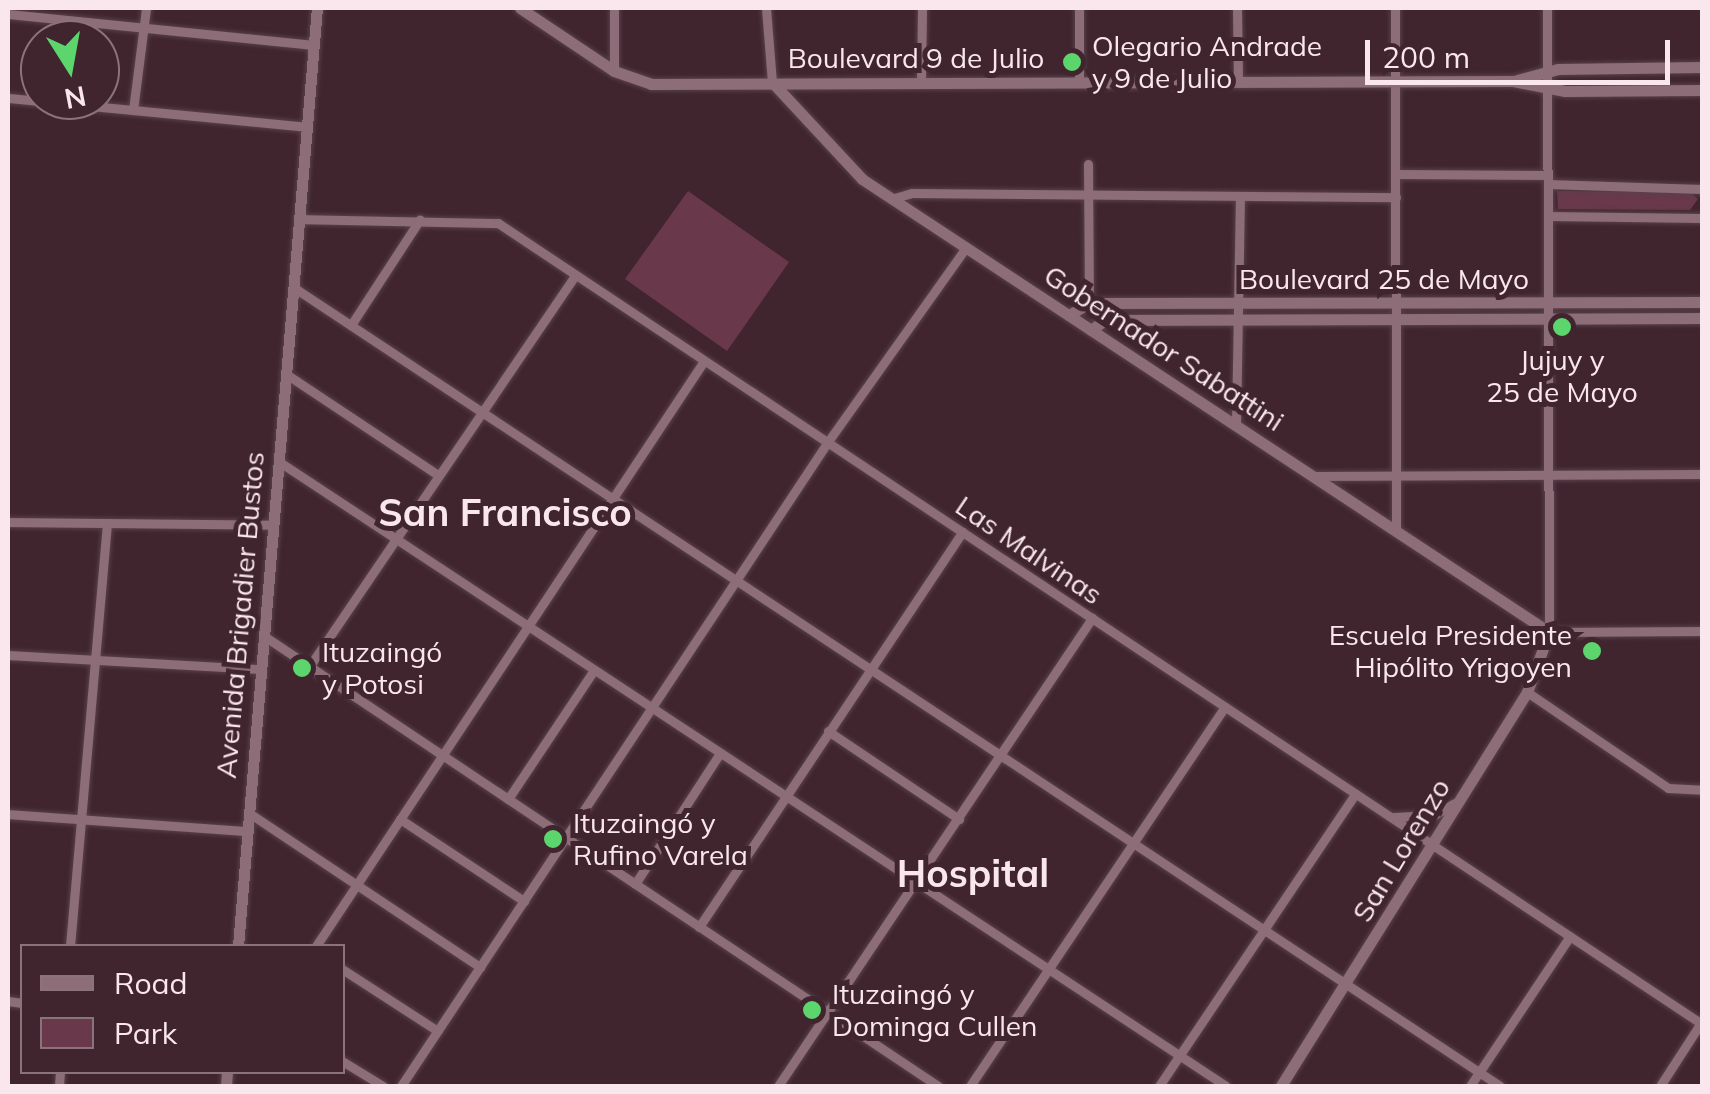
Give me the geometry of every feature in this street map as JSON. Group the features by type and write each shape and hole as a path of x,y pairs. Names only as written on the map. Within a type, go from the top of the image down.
{"main road":[{"name":"Avenida Brigadier Bustos","path":"238,944 317,8"},
{"name":"Boulevard 9 de Julio","path":"520,8 614,72 651,84 1513,81 1548,89 1702,90"},
{"name":"Boulevard 9 de Julio","path":"1513,81 1547,70 1702,68"},
{"name":"Gobernador Sabattini","path":"772,82 848,168 891,199 1069,315 1096,326 1549,632"},
{"name":"Boulevard 25 de Mayo","path":"1090,302 1702,302"},
{"path":"1069,315 1090,302"},
{"name":"Boulevard 25 de Mayo","path":"1096,326 1239,320 1702,318"},
{"name":"San Lorenzo","path":"1281,1086 1348,986 1527,692 1549,632"}],"street":[{"path":"133,110 146,8"},
{"path":"614,8 614,72"},
{"path":"766,8 772,82"},
{"path":"922,8 922,81"},
{"path":"1078,8 1079,83"},
{"path":"1237,8 1238,82"},
{"path":"1395,8 1396,531"},
{"path":"1547,8 1549,632 1702,631"},
{"path":"8,14 314,45"},
{"path":"8,98 307,126"},
{"path":"1088,164 1090,302 1096,326"},
{"path":"1396,174 1702,190"},
{"path":"891,199 912,192 1396,197"},
{"path":"1236,424 1240,196"},
{"path":"1548,216 1702,218"},
{"name":"Las Malvinas","path":"299,219 498,223 1702,1023"},
{"path":"352,325 420,219"},
{"path":"401,1086 827,443 965,248"},
{"path":"309,666 574,274"},
{"path":"293,287 1500,1086"},
{"path":"317,944 704,361"},
{"path":"286,374 438,475"},
{"path":"278,461 1226,1086"},
{"path":"1314,476 1702,474"},
{"path":"8,522 273,525"},
{"path":"70,944 106,524"},
{"path":"699,927 962,532"},
{"path":"778,1086 918,883 1092,618"},
{"path":"264,636 938,1086"},
{"path":"8,655 261,670"},
{"path":"508,800 594,670"},
{"path":"1527,692 1668,788 1702,790"},
{"path":"970,1086 1225,707"},
{"path":"828,731 959,819"},
{"path":"635,884 720,753"},
{"path":"1159,1086 1355,794"},
{"path":"1389,817 1434,815 1462,799"},
{"path":"249,812 480,967"},
{"path":"8,814 247,831"},
{"path":"400,819 524,901"},
{"path":"1470,1086 1570,936"},
{"path":"345,970 438,1031"},
{"path":"1660,1086 1702,1023"},
{"path":"345,1063 383,1086"}],"green space":[{"path":"688,191 789,262 727,351 625,279"},
{"path":"1557,191 1690,192 1698,199 1690,210 1558,209"}],"place":[{"name":"Olegario Andrade y 9 de Julio","path":"1072,62"},
{"name":"Jujuy y 25 de Mayo","path":"1562,327"},
{"name":"Escuela Presidente Hipólito Yrigoyen","path":"1592,651"},
{"name":"Ituzaingó y Potosi","path":"302,668"},
{"name":"Ituzaingó y Rufino Varela","path":"553,839"},
{"name":"Ituzaingó y Dominga Cullen","path":"812,1010"}],"district":[{"name":"San Francisco","path":"505,513"},
{"name":"Hospital","path":"973,874"}]}
